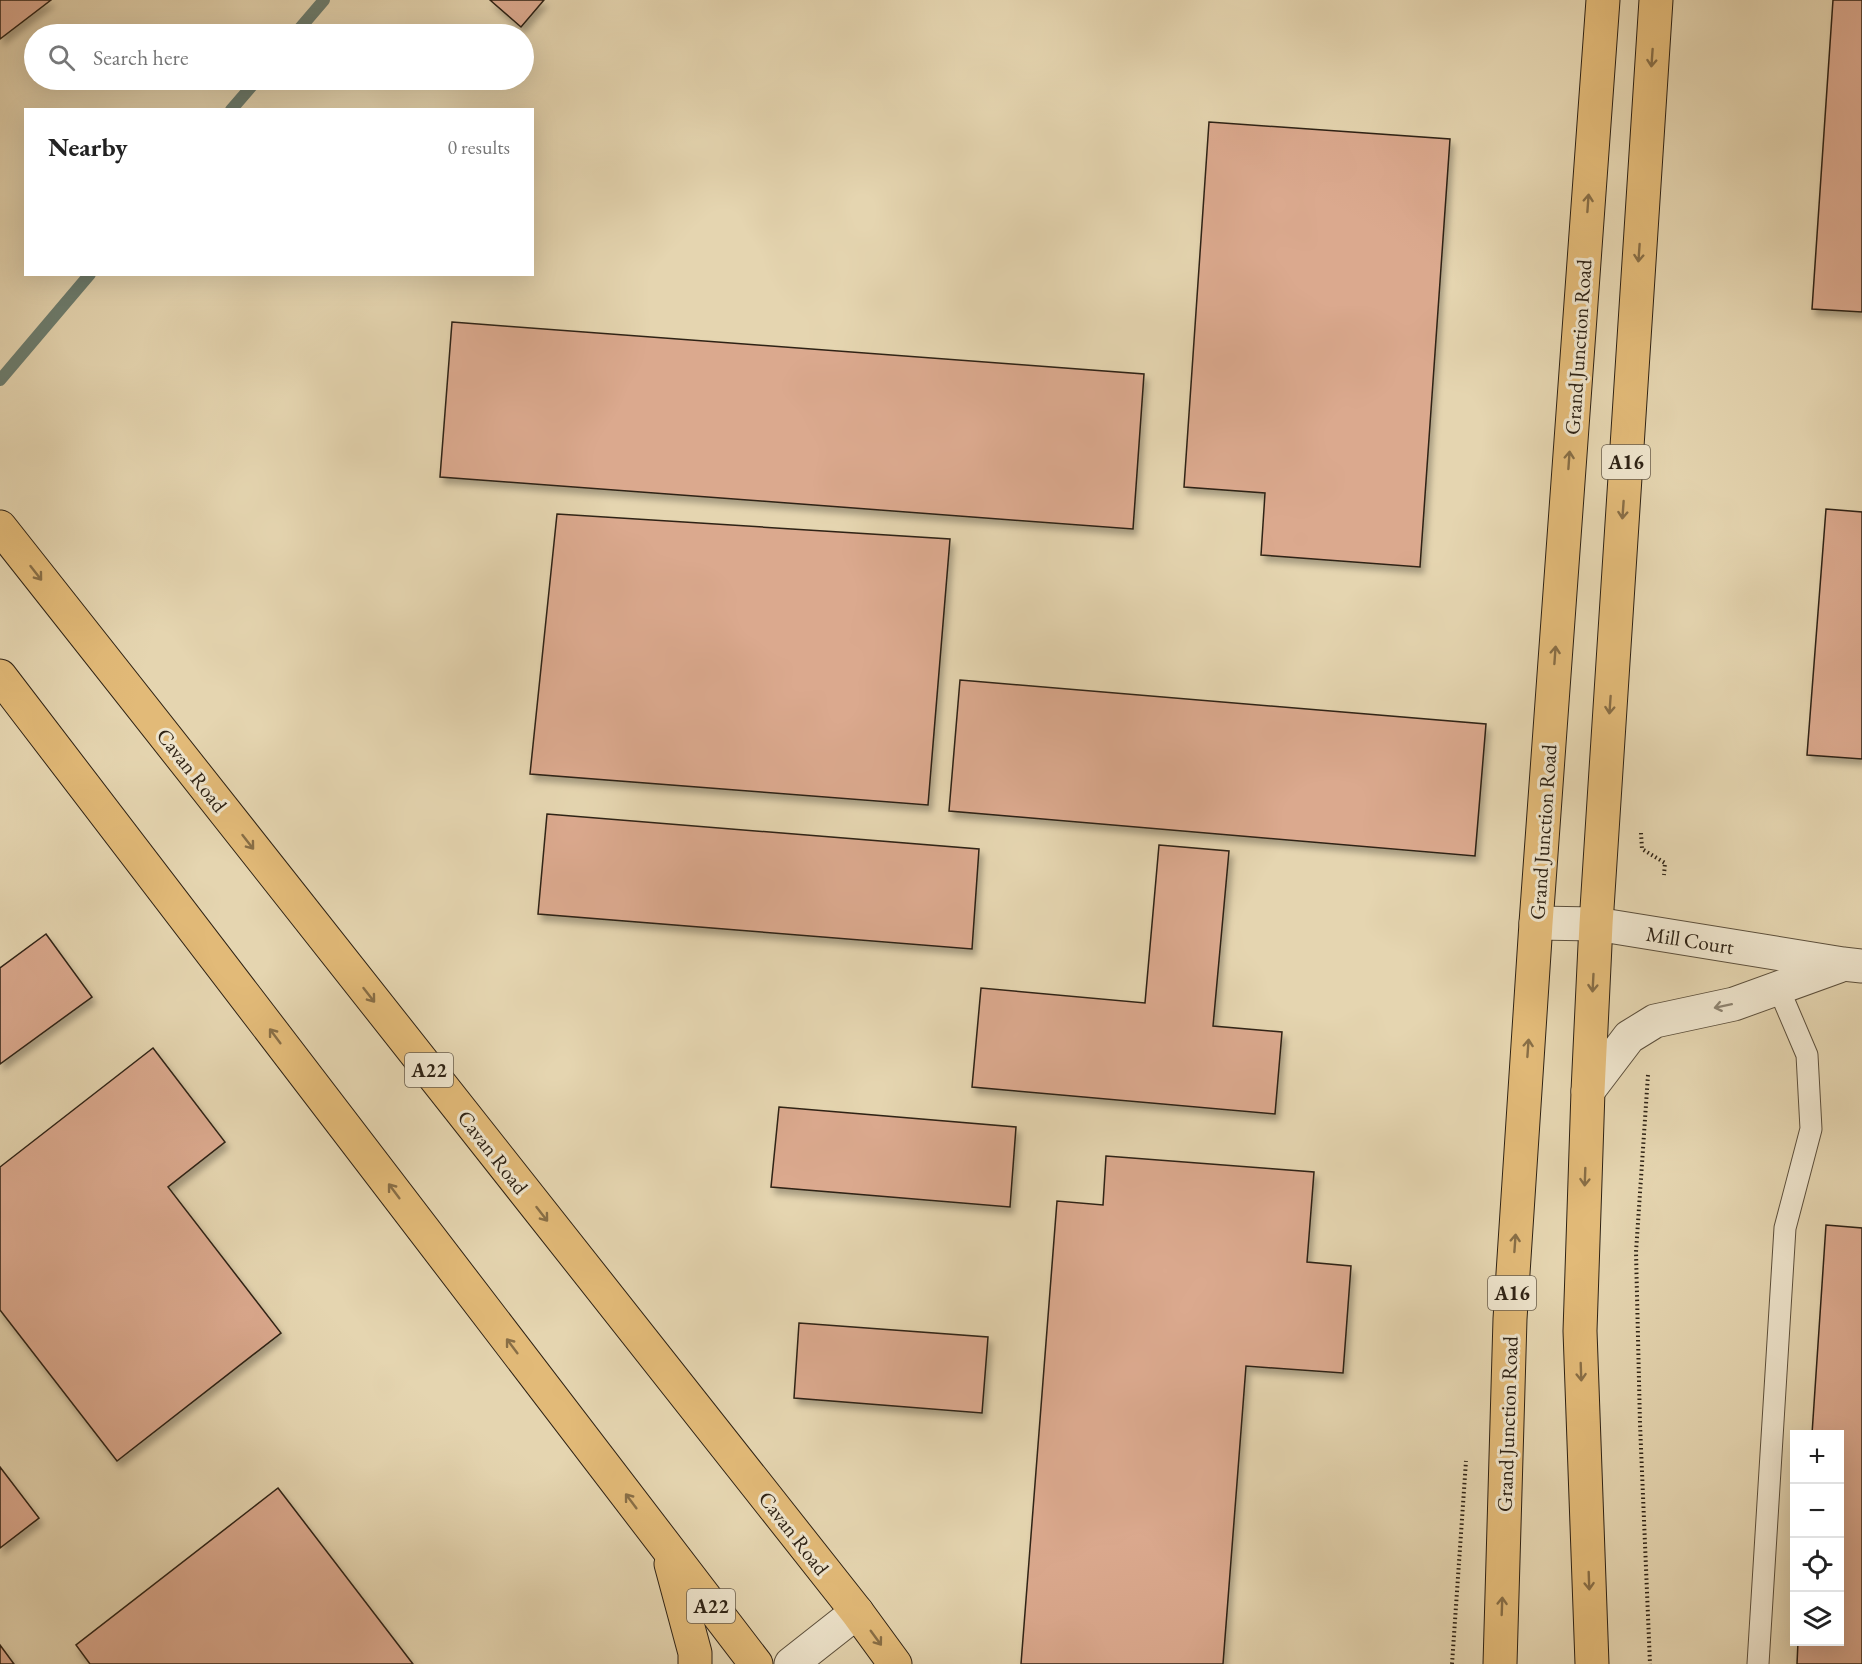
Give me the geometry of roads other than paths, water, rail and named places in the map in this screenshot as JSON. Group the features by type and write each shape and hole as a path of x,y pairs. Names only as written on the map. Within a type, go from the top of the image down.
{"main road":[{"name":"Grand Junction Road","path":"1500,1664 1510,1319 1536,923 1603,0"},
{"name":"A16","path":"1592,1664 1580,1331 1588,1092 1596,924 1656,0"},
{"name":"Cavan Road","path":"0,527 857,1612 895,1664"},
{"name":"A22","path":"0,676 756,1664"},
{"path":"666,1547 695,1653 695,1664"}],"street":[{"name":"Mill Court","path":"1536,923 1596,924 1853,965"},
{"name":"Mill Court","path":"1588,1092 1629,1037 1655,1022 1734,1004 1778,987 1853,965"},
{"path":"791,1664 857,1612"}],"lane":[{"path":"1758,1664 1785,1228 1811,1129 1808,1055 1778,987"}],"waterway":[{"path":"304,24 324,0"},
{"path":"233,108 248,90"},
{"path":"0,380 88,276"}]}
